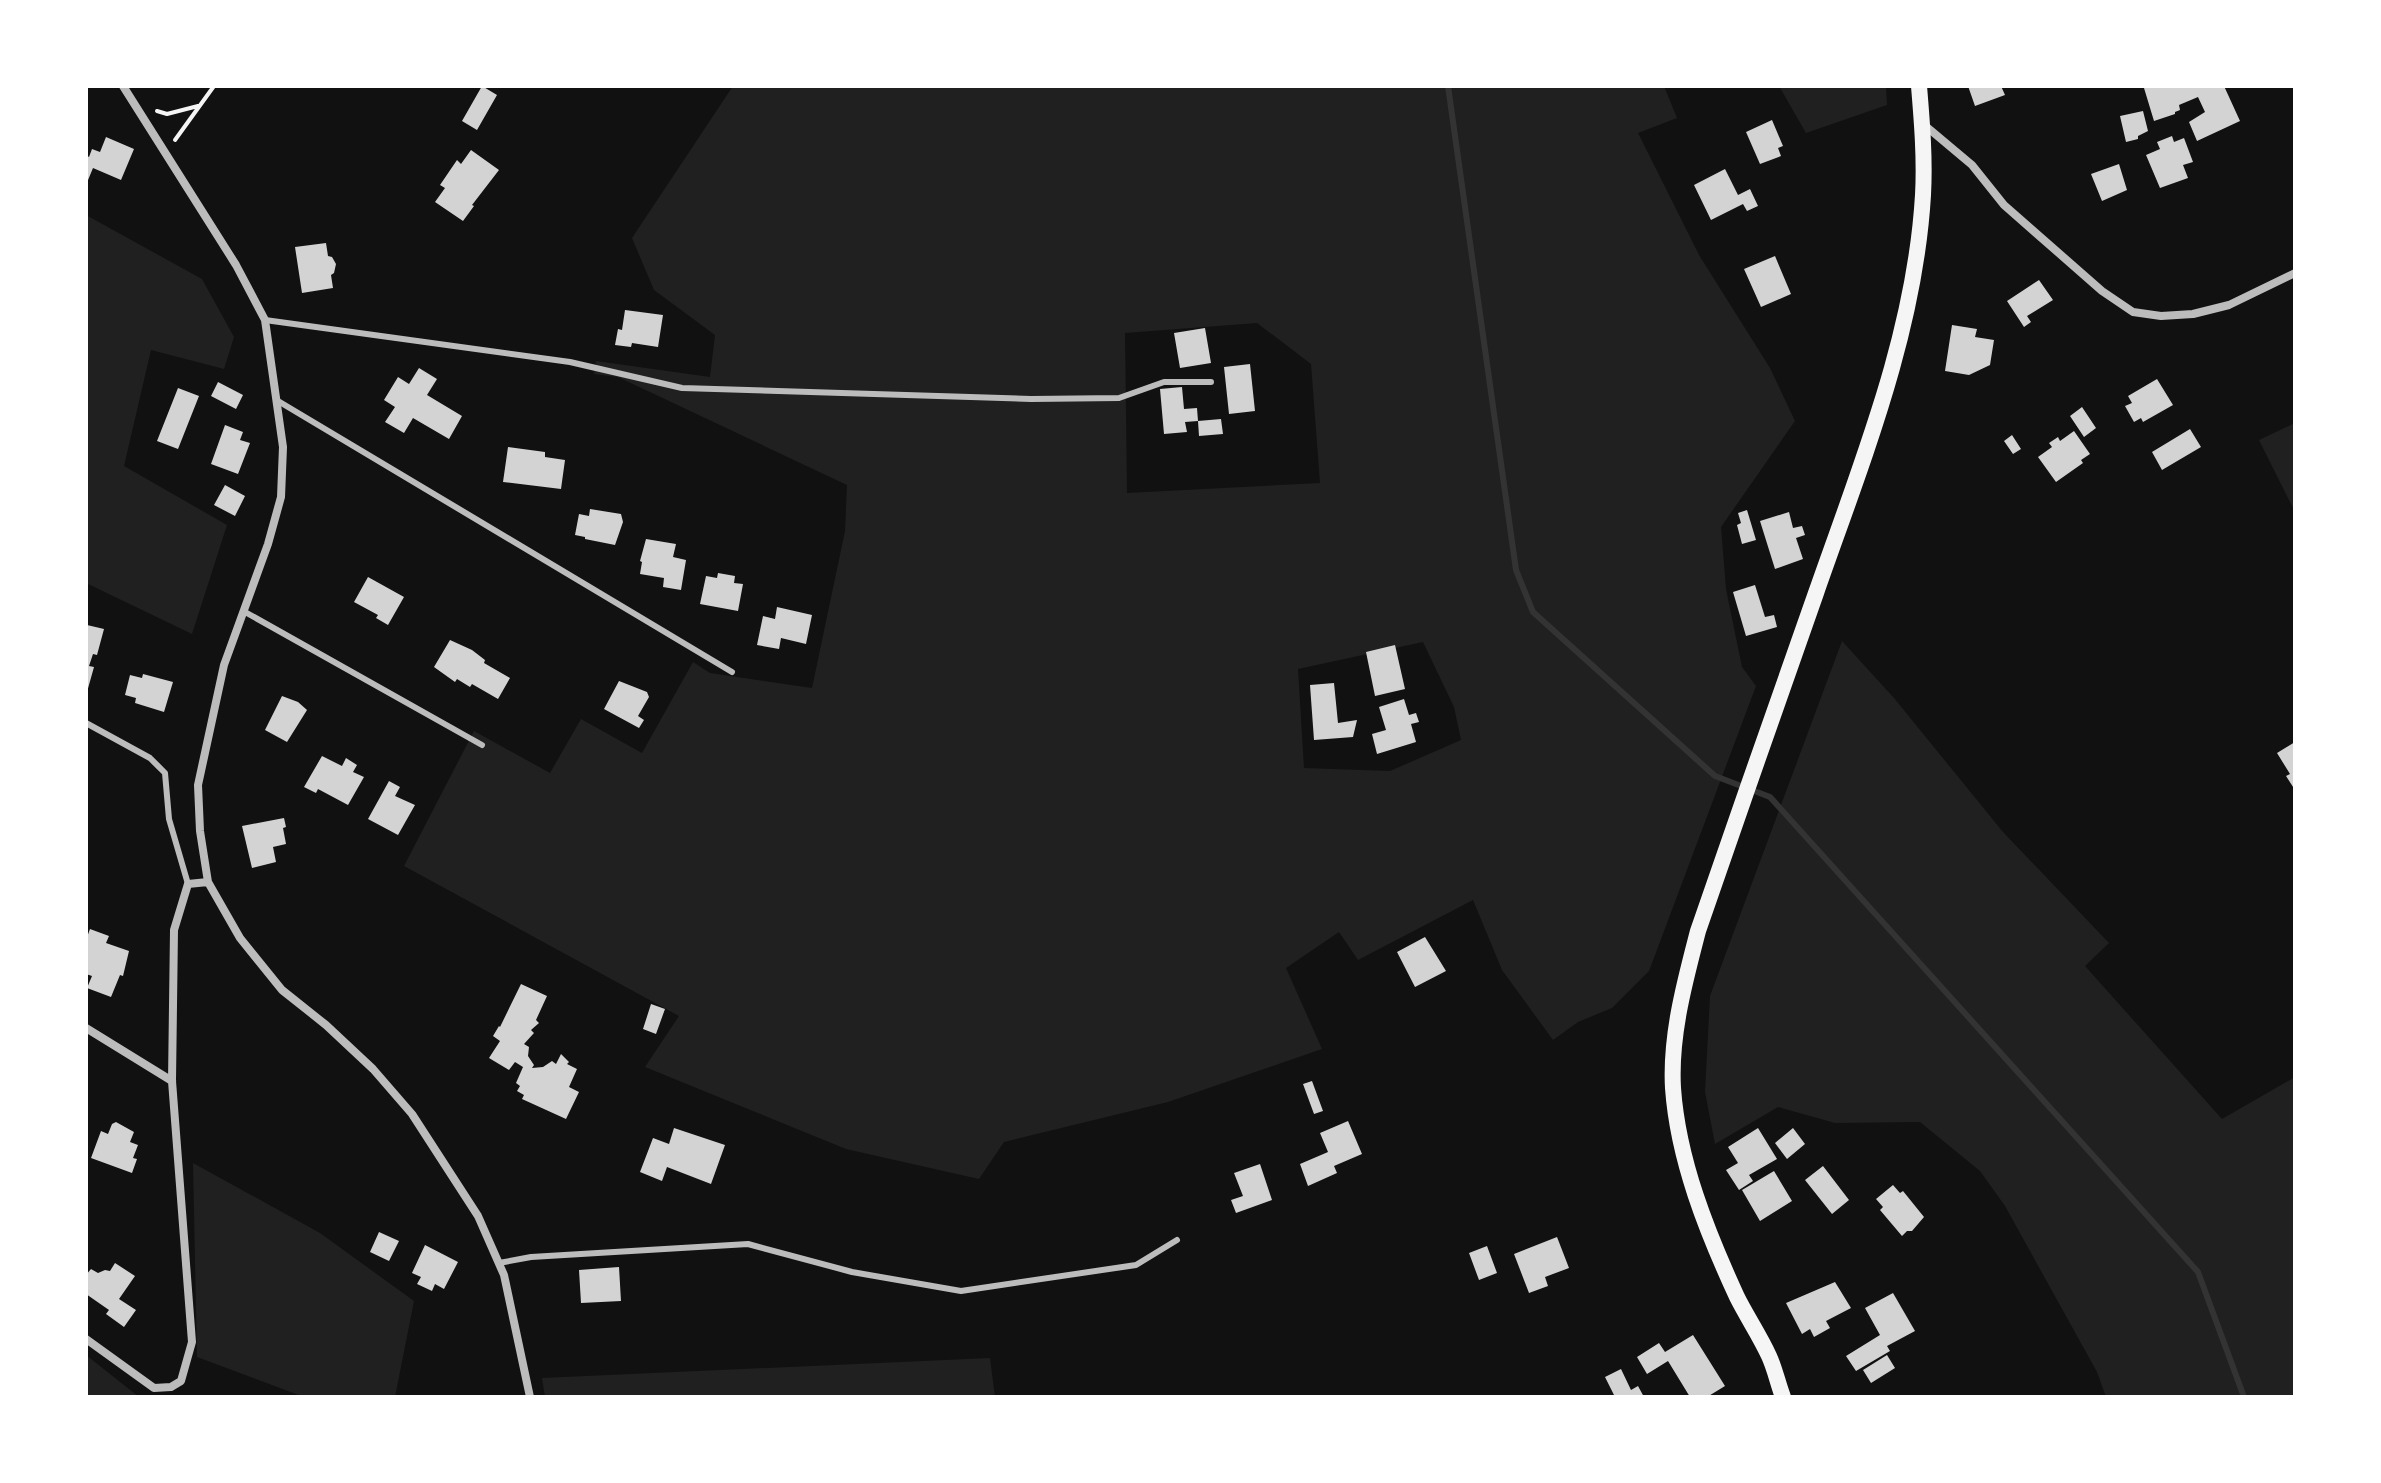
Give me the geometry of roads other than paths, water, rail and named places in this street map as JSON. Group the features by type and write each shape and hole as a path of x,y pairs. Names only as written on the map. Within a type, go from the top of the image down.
{"main road":[{"path":"1783,1397 1770,1357 1737,1297 1696,1197 1681,1141 1673,1087 1682,992 1698,931 1866,450 1894,360 1914,273 1923,197 1919,86"}],"street":[{"path":"126,90 236,265 265,320 283,447 281,497 245,612 224,665 198,785 200,831 208,882 240,938 282,990 326,1025 373,1069 412,1114 478,1216 504,1275 530,1397"},
{"path":"1922,122 1972,165 2004,205 2102,291 2133,312 2161,316 2193,314 2229,305 2295,273"},
{"path":"86,1339 154,1388 171,1387 181,1381 192,1342 172,1081 174,930 188,884 208,882"},
{"path":"86,1028 172,1081"}],"lane":[{"path":"265,320 570,362 682,388 1031,399 1119,398 1164,382 1211,382"},
{"path":"278,401 732,672"},
{"path":"245,612 482,745"},
{"path":"86,723 150,758 165,773 169,819 188,884"},
{"path":"499,1263 531,1257 748,1244 852,1272 961,1291 1136,1265 1177,1240"}],"waterway":[{"path":"1448,86 1516,570 1533,612 1715,776 1770,797 2198,1272 2244,1397"}]}
